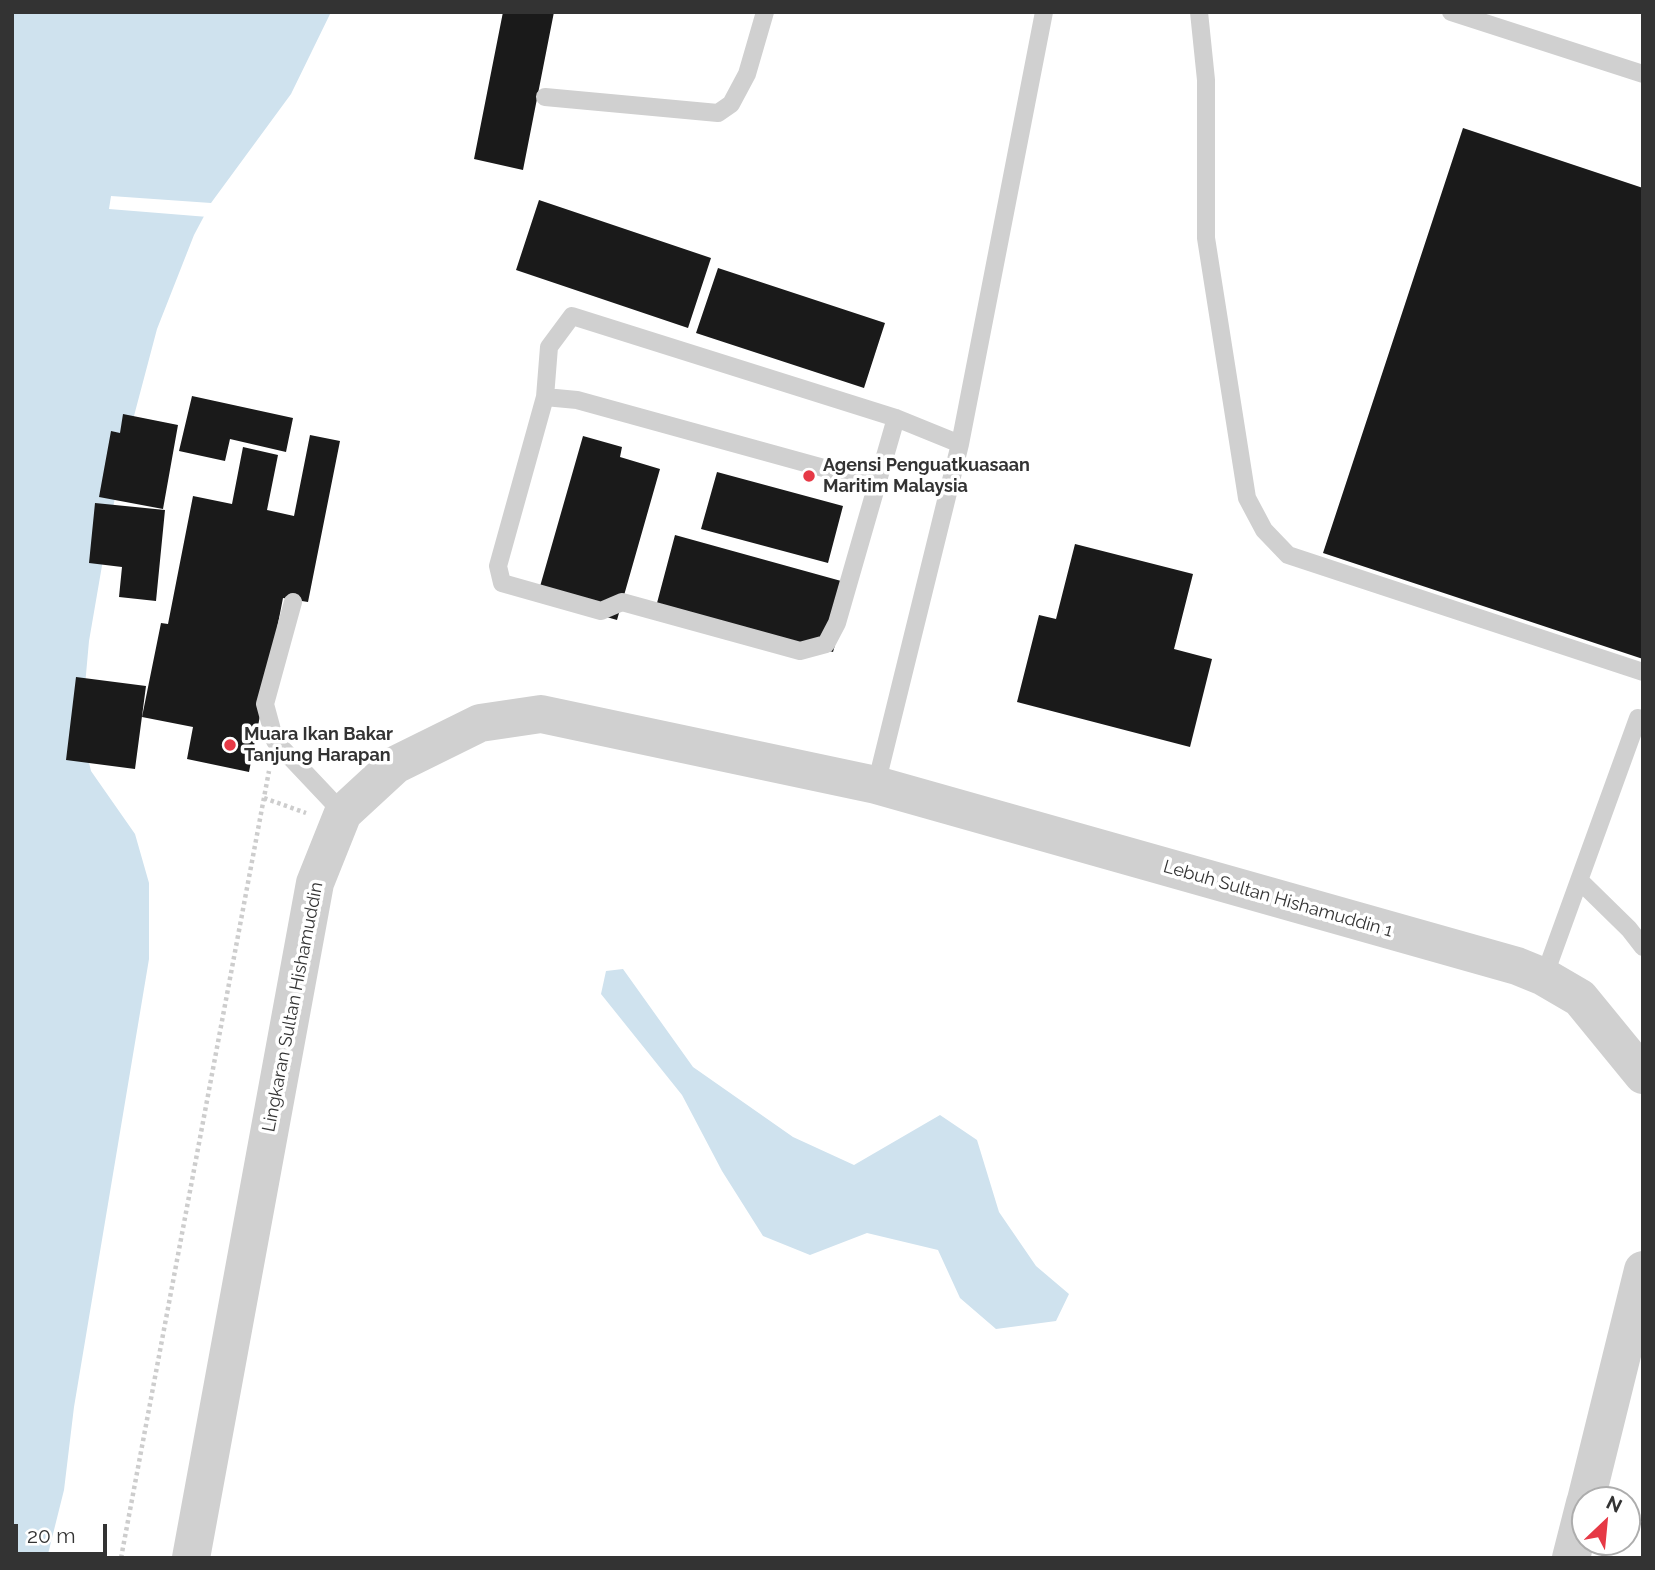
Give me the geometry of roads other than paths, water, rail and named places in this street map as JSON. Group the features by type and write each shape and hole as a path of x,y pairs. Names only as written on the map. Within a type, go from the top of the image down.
{"street":[{"name":"Lingkaran Sultan Hishamuddin","path":"191,1558 315,883 341,819 395,765 480,723 541,714 876,785"},
{"name":"Lebuh Sultan Hishamuddin 1","path":"876,785 1517,966 1544,977 1580,998 1643,1075"},
{"path":"1589,1486 1643,1270"}],"lane":[{"path":"545,97 718,113 731,104 747,74 765,12"},
{"path":"876,785 960,444 1044,12"},
{"path":"1199,12 1206,80 1206,238 1247,498 1264,530 1288,555 1643,672"},
{"path":"1451,12 1643,75"},
{"path":"896,418 838,623 826,644 800,651 622,602 601,611 502,583 498,566 545,397 549,347 572,316 896,418 960,444"},
{"path":"545,397 577,400 878,483"},
{"path":"293,602 265,704 275,741 341,819"},
{"path":"1544,977 1638,718"},
{"path":"1580,881 1629,929 1643,947"}],"water":[{"path":"12,12 331,12 291,94 211,203 194,235 157,329 109,525 89,641 81,730 91,771 135,834 149,883 149,959 74,1407 64,1490 47,1558 12,1558"},
{"path":"623,969 693,1067 793,1137 854,1165 940,1115 977,1140 999,1212 1036,1266 1069,1294 1056,1321 996,1329 960,1298 938,1250 867,1233 810,1255 763,1236 722,1171 682,1095 601,994 606,971"}],"place":[{"name":"Agensi Penguatkuasaan Maritim Malaysia","path":"809,476"},
{"name":"Muara Ikan Bakar Tanjung Harapan","path":"230,745"}]}
